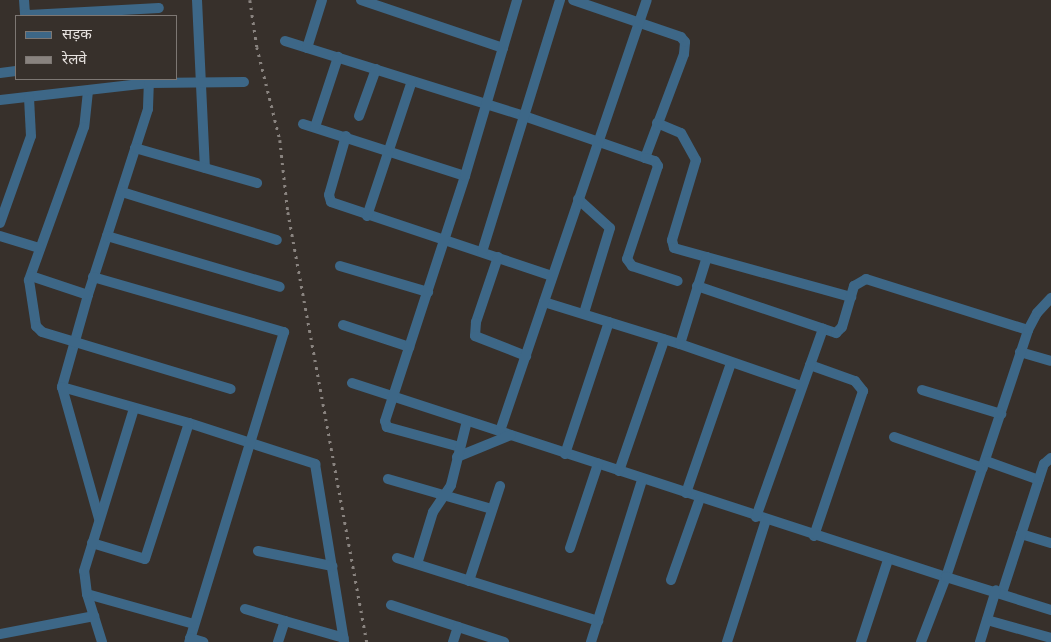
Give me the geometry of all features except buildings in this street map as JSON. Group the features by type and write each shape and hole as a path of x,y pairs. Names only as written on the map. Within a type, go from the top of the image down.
{"street":[{"path":"24,0 25,12 29,14 159,8"},
{"path":"197,0 205,168"},
{"path":"307,48 322,0"},
{"path":"361,0 504,48"},
{"path":"511,435 459,452 385,426 393,396 428,292 442,241 465,176 517,0"},
{"path":"482,252 560,0"},
{"path":"573,0 681,37 685,42 684,54 645,158"},
{"path":"500,431 647,0"},
{"path":"285,41 524,116 657,163 657,170 627,259 632,266 678,281"},
{"path":"315,127 338,57"},
{"path":"359,116 376,69"},
{"path":"0,73 15,71"},
{"path":"0,100 88,92 149,81 201,80 244,82"},
{"path":"99,520 62,387 93,277 151,98 149,81"},
{"path":"367,216 412,81"},
{"path":"88,92 84,127 39,248 28,288 38,329 74,342 231,389"},
{"path":"0,223 31,136 29,97"},
{"path":"658,123 681,133 696,160 671,246 677,250 851,296"},
{"path":"303,124 390,149 465,176"},
{"path":"346,136 329,199 335,204 552,276"},
{"path":"135,148 257,183"},
{"path":"122,192 277,240"},
{"path":"578,199 610,228 584,312"},
{"path":"0,236 39,248"},
{"path":"106,236 280,287"},
{"path":"498,257 476,322 475,336 526,356"},
{"path":"680,344 707,257"},
{"path":"340,266 428,292"},
{"path":"31,276 88,295"},
{"path":"93,277 284,332 189,640 203,642"},
{"path":"697,286 823,329 840,332 854,286 866,279 1028,330"},
{"path":"921,642 946,577 985,464 1028,330 1037,313 1051,298"},
{"path":"544,302 584,312 801,386"},
{"path":"565,454 609,322"},
{"path":"343,325 409,347"},
{"path":"727,642 761,518 801,386 823,329"},
{"path":"619,470 664,340"},
{"path":"1020,352 1051,361"},
{"path":"686,493 732,363"},
{"path":"810,365 854,381 863,391 814,536"},
{"path":"352,384 619,470 642,480 888,560 999,591 1051,610"},
{"path":"62,387 189,423 315,464 332,566 341,640 245,608"},
{"path":"922,390 1001,414"},
{"path":"102,642 87,594 84,571 134,408"},
{"path":"417,564 433,512 451,485 467,421"},
{"path":"92,543 145,559 189,423"},
{"path":"894,437 1039,480"},
{"path":"980,642 1021,534 1044,464 1051,458"},
{"path":"570,548 598,464"},
{"path":"388,479 492,509"},
{"path":"592,642 642,480"},
{"path":"469,581 500,486"},
{"path":"671,580 700,498"},
{"path":"1021,534 1051,543"},
{"path":"258,551 332,566"},
{"path":"397,558 598,621"},
{"path":"861,642 888,560"},
{"path":"87,594 194,624"},
{"path":"390,604 504,642"},
{"path":"0,634 94,616"},
{"path":"987,620 1051,638"},
{"path":"278,642 285,621"},
{"path":"453,642 458,627"}],"railway":[{"path":"250,0 257,47 280,140 288,212 367,642"}]}
